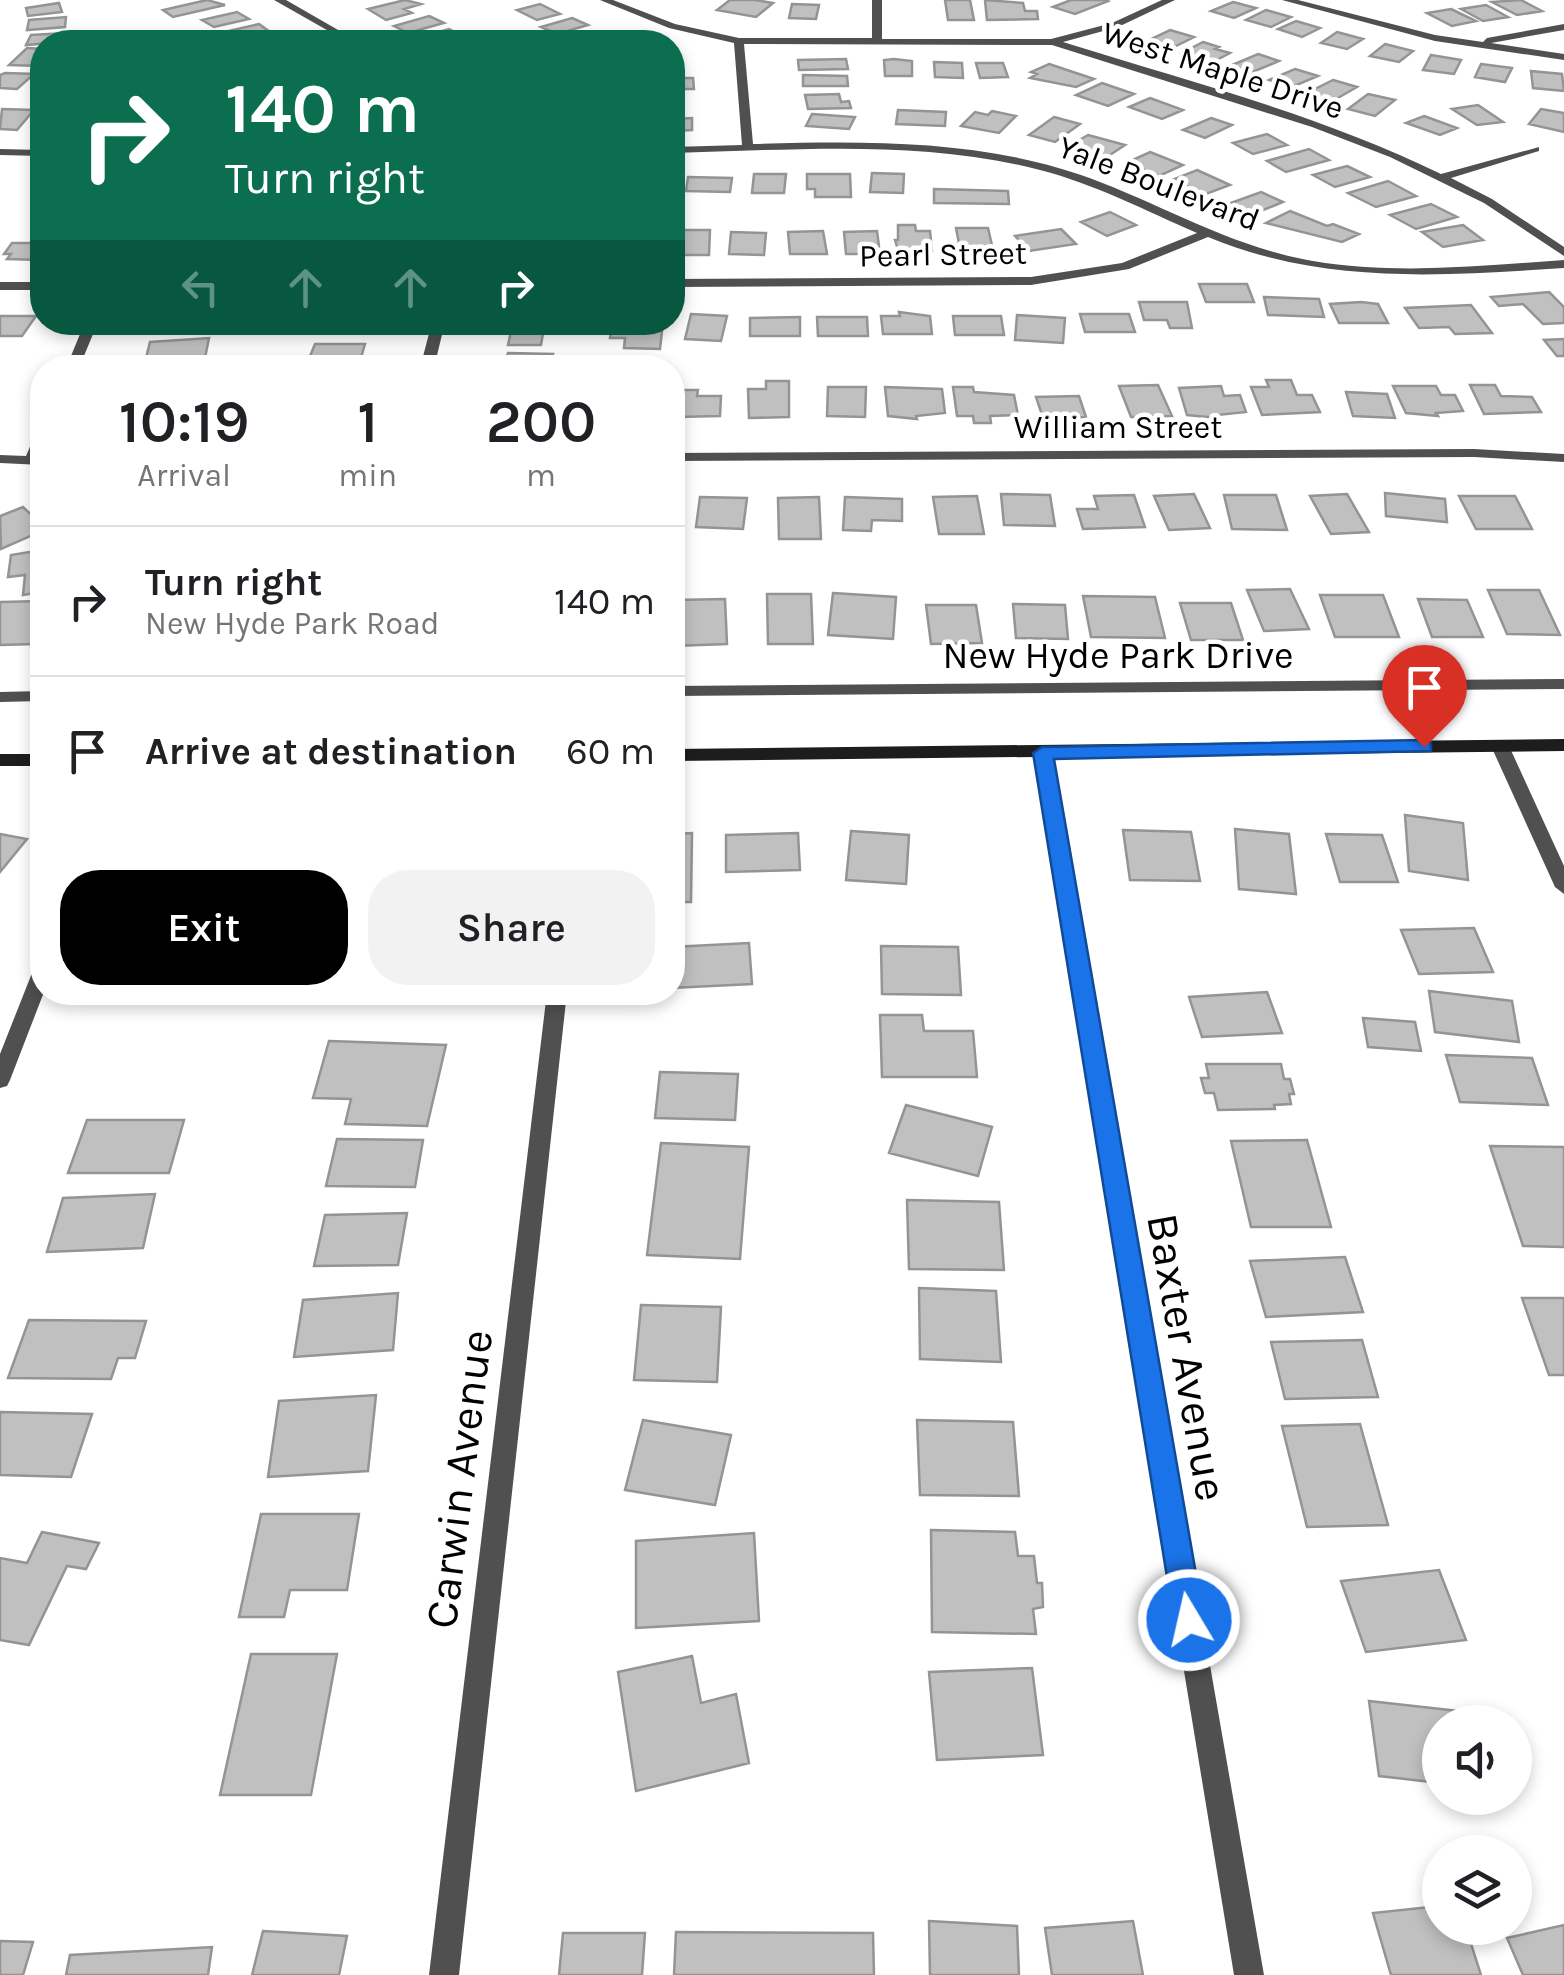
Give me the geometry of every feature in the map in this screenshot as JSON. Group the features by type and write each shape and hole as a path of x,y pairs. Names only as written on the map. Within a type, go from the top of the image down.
{"main road":[{"path":"685,755 1564,745"},
{"path":"0,760 30,760"}],"street":[{"path":"279,0 333,30"},
{"name":"West Maple Drive","path":"604,0 672,26 739,41 1053,42 1316,125 1443,177 1528,225 1564,252"},
{"path":"876,0 878,39"},
{"path":"1053,42 1115,24 1170,0"},
{"path":"1287,0 1469,44 1564,57"},
{"path":"1469,44 1564,27"},
{"path":"739,41 748,148"},
{"name":"Yale Boulevard","path":"685,150 898,147 998,158 1079,178 1206,234 1276,257 1370,273 1564,264"},
{"path":"1443,177 1535,149"},
{"path":"0,152 30,153"},
{"name":"Pearl Street","path":"685,283 1032,281 1126,266 1206,234"},
{"path":"0,286 30,286"},
{"name":"William Street","path":"685,457 1474,453 1564,458"},
{"path":"0,460 30,460"},
{"name":"New Hyde Park Drive","path":"685,692 1564,684"},
{"path":"0,697 30,696"},
{"path":"1500,746 1564,887"},
{"name":"Baxter Avenue","path":"1042,753 1249,1975"},
{"path":"0,1080 30,1003"},
{"name":"Carwin Avenue","path":"444,1975 556,1005"}],"building":[{"path":"207,0 225,5 173,17 163,10"},
{"path":"405,0 421,4 404,9 412,13 386,20 368,9"},
{"path":"730,0 773,3 756,17 717,10"},
{"path":"945,0 970,0 974,20 948,20"},
{"path":"985,0 1023,3 1025,11 1037,11 1038,19 987,20"},
{"path":"1071,0 1108,1 1075,14 1053,7"},
{"path":"1521,0 1542,11 1517,15 1492,2"},
{"path":"1233,2 1256,8 1234,18 1211,11"},
{"path":"59,3 62,12 28,16 26,8"},
{"path":"540,4 560,14 537,20 517,10"},
{"path":"792,4 819,5 816,19 789,18"},
{"path":"1486,5 1508,17 1483,21 1461,9"},
{"path":"1451,9 1476,21 1452,26 1427,13"},
{"path":"1266,10 1291,17 1271,27 1246,20"},
{"path":"237,12 249,19 214,27 202,20"},
{"path":"429,16 444,23 419,30 394,26"},
{"path":"66,17 65,27 27,30 29,20"},
{"path":"572,18 588,25 571,30 541,27"},
{"path":"1296,21 1320,28 1302,37 1278,29"},
{"path":"259,24 267,30 233,30"},
{"path":"1170,30 1194,37 1170,49 1145,42"},
{"path":"1337,32 1363,39 1347,49 1321,43"},
{"path":"1203,42 1230,53 1213,62 1182,53"},
{"path":"1385,44 1413,51 1399,62 1370,56"},
{"path":"27,48 30,48 30,66 9,65"},
{"path":"1258,54 1279,61 1248,74 1227,67"},
{"path":"1431,55 1461,60 1454,74 1423,70"},
{"path":"846,59 848,69 799,70 798,60"},
{"path":"884,60 912,61 912,76 885,76"},
{"path":"934,62 962,63 963,78 935,77"},
{"path":"976,63 1003,63 1008,77 980,78"},
{"path":"1049,64 1094,79 1076,87 1030,78 1037,74 1031,72"},
{"path":"1481,64 1512,68 1505,82 1475,77"},
{"path":"1295,69 1318,76 1292,87 1269,80"},
{"path":"1531,71 1562,74 1564,91 1533,88"},
{"path":"30,74 30,78 17,89 0,88 0,75"},
{"path":"803,75 847,76 848,86 803,86"},
{"path":"685,78 693,78 694,89 685,89"},
{"path":"1333,80 1357,87 1331,102 1305,94"},
{"path":"1102,83 1134,94 1108,106 1076,95"},
{"path":"839,94 841,102 849,101 851,108 808,109 805,95"},
{"path":"1368,94 1395,100 1375,116 1348,109"},
{"path":"1150,98 1183,110 1162,119 1129,107"},
{"path":"1478,105 1503,122 1477,125 1452,109"},
{"path":"2,109 30,110 17,130 0,129"},
{"path":"1541,109 1564,113 1564,132 1529,124"},
{"path":"898,110 946,112 945,126 896,124"},
{"path":"992,111 1016,116 999,133 961,126 975,112 988,115"},
{"path":"812,114 855,117 849,129 806,126"},
{"path":"1424,116 1457,128 1440,135 1406,123"},
{"path":"1054,117 1080,124 1055,142 1029,135"},
{"path":"685,118 692,118 692,130 685,130"},
{"path":"1211,118 1232,125 1205,138 1183,130"},
{"path":"1267,134 1287,145 1253,154 1233,143"},
{"path":"1088,135 1125,145 1107,157 1069,146"},
{"path":"1309,149 1329,160 1286,172 1267,161"},
{"path":"1150,152 1183,165 1159,176 1126,163"},
{"path":"1347,166 1370,177 1335,187 1313,175"},
{"path":"1197,170 1230,185 1206,194 1172,180"},
{"path":"872,173 904,174 903,193 870,192"},
{"path":"754,174 786,174 784,193 752,193"},
{"path":"807,174 850,174 851,197 815,197 815,189 807,189"},
{"path":"688,177 732,178 730,192 686,191"},
{"path":"1388,181 1416,196 1376,207 1348,193"},
{"path":"934,189 1008,191 1009,204 934,203"},
{"path":"1261,192 1283,202 1251,215 1228,204"},
{"path":"1431,204 1457,217 1416,229 1390,215"},
{"path":"1290,211 1359,234 1342,242 1266,223"},
{"path":"1110,212 1136,225 1107,236 1081,222"},
{"path":"898,225 915,225 916,231 930,231 932,251 899,253 895,240"},
{"path":"1463,225 1483,240 1443,247 1422,232"},
{"path":"956,228 988,228 994,254 961,254"},
{"path":"1061,229 1076,244 1029,251 1015,236"},
{"path":"685,230 710,230 709,255 685,255"},
{"path":"823,231 827,254 790,254 788,232"},
{"path":"877,231 880,254 846,254 844,232"},
{"path":"731,232 766,233 764,255 729,254"},
{"path":"12,243 30,243 30,260 7,259 11,254 4,254"},
{"path":"1199,284 1247,284 1254,302 1206,302"},
{"path":"1549,292 1564,307 1564,323 1543,324 1523,304 1499,306 1491,297"},
{"path":"1264,297 1319,299 1324,317 1268,315"},
{"path":"1139,302 1187,302 1192,328 1170,328 1167,320 1144,320"},
{"path":"1330,304 1378,304 1388,323 1339,323"},
{"path":"1471,305 1492,333 1455,334 1449,327 1419,328 1405,308"},
{"path":"899,312 930,316 932,334 883,334 881,316 900,316"},
{"path":"691,314 727,316 721,341 685,339"},
{"path":"1080,314 1129,314 1135,332 1085,332"},
{"path":"1017,315 1065,318 1063,343 1015,340"},
{"path":"0,316 30,316 30,325 22,336 0,336"},
{"path":"953,316 1001,316 1004,335 955,335"},
{"path":"800,317 800,336 750,336 750,318"},
{"path":"817,317 867,317 868,336 818,336"},
{"path":"510,335 543,335 541,345 508,345"},
{"path":"662,335 660,349 624,348 625,338 610,338"},
{"path":"209,338 206,355 147,355 150,342"},
{"path":"1564,339 1564,356 1557,356 1544,340"},
{"path":"315,344 365,344 362,355 310,355"},
{"path":"508,353 553,354 553,355"},
{"path":"1266,380 1291,380 1297,395 1312,395 1320,412 1262,415 1251,387 1269,387"},
{"path":"766,381 789,381 789,417 749,418 748,389 766,389"},
{"path":"1158,385 1172,416 1131,417 1119,386"},
{"path":"1470,385 1495,385 1501,396 1532,397 1541,412 1484,414"},
{"path":"1221,386 1224,396 1240,395 1246,412 1217,415 1218,418 1187,415 1179,388"},
{"path":"1393,386 1436,386 1441,395 1455,395 1463,411 1436,413 1438,416 1406,413"},
{"path":"828,387 866,387 865,417 827,416"},
{"path":"885,387 942,389 945,413 916,416 917,419 888,416"},
{"path":"953,387 1014,395 1018,415 990,416 991,423 974,423 973,416 957,416"},
{"path":"685,390 698,390 697,396 721,396 720,416 685,417"},
{"path":"1346,392 1387,394 1395,418 1353,416"},
{"path":"1079,396 1086,417 1043,418 1036,397"},
{"path":"1385,493 1445,499 1447,522 1386,516"},
{"path":"1001,494 1050,495 1055,526 1004,525"},
{"path":"1194,494 1210,528 1169,530 1154,496"},
{"path":"1347,494 1369,532 1331,534 1310,496"},
{"path":"1134,495 1145,527 1083,529 1077,509 1098,509 1094,496"},
{"path":"1224,495 1276,495 1287,530 1232,529"},
{"path":"977,496 984,534 939,534 933,497"},
{"path":"1459,496 1515,496 1532,529 1476,529"},
{"path":"700,497 747,498 743,529 696,527"},
{"path":"819,497 821,539 779,539 778,498"},
{"path":"845,497 902,499 902,521 872,520 871,531 843,530"},
{"path":"23,507 30,514 30,536 1,549 0,516"},
{"path":"30,552 30,594 23,595 25,575 8,577 11,555"},
{"path":"1290,589 1309,629 1264,631 1247,590"},
{"path":"1488,590 1539,590 1560,635 1507,634"},
{"path":"833,593 896,597 893,639 828,635"},
{"path":"767,594 811,594 813,644 768,644"},
{"path":"1320,595 1383,595 1399,637 1335,637"},
{"path":"1083,596 1155,597 1165,638 1091,637"},
{"path":"725,599 727,644 685,646 685,600"},
{"path":"1418,599 1467,600 1483,637 1432,637"},
{"path":"30,601 30,644 0,645 0,602"},
{"path":"1180,603 1231,603 1243,640 1191,640"},
{"path":"1013,604 1065,605 1068,639 1016,638"},
{"path":"926,605 976,605 982,643 931,644"},
{"path":"1405,815 1463,823 1468,880 1409,871"},
{"path":"1235,829 1289,834 1296,894 1239,889"},
{"path":"1123,830 1191,832 1200,881 1130,880"},
{"path":"851,831 909,835 906,884 846,880"},
{"path":"685,833 692,833 691,902 685,902"},
{"path":"798,833 800,870 726,872 726,835"},
{"path":"0,834 27,839 0,872"},
{"path":"1326,834 1382,835 1398,882 1340,882"},
{"path":"1474,928 1493,972 1419,974 1401,930"},
{"path":"749,943 752,984 685,987 685,946"},
{"path":"881,946 958,947 961,995 882,994"},
{"path":"1429,991 1512,1001 1519,1042 1435,1032"},
{"path":"1267,992 1282,1033 1202,1037 1189,997"},
{"path":"880,1015 922,1015 924,1031 973,1031 977,1077 882,1077"},
{"path":"1363,1018 1415,1022 1421,1051 1368,1047"},
{"path":"329,1041 446,1045 427,1126 345,1124 351,1099 313,1098"},
{"path":"1446,1055 1532,1058 1548,1105 1460,1102"},
{"path":"1206,1064 1281,1064 1284,1079 1290,1079 1294,1094 1289,1094 1291,1104 1274,1105 1275,1109 1218,1110 1214,1093 1205,1093 1201,1078 1209,1078"},
{"path":"660,1072 738,1074 735,1120 655,1118"},
{"path":"906,1105 992,1127 978,1176 889,1153"},
{"path":"87,1120 184,1120 169,1173 68,1173"},
{"path":"337,1139 423,1140 415,1187 326,1186"},
{"path":"1307,1140 1331,1227 1251,1227 1231,1141"},
{"path":"661,1143 749,1147 740,1259 647,1255"},
{"path":"1490,1146 1564,1147 1564,1247 1523,1246"},
{"path":"155,1194 143,1248 47,1252 63,1198"},
{"path":"907,1200 999,1202 1004,1270 909,1269"},
{"path":"407,1213 398,1265 314,1266 325,1215"},
{"path":"1345,1257 1363,1312 1266,1317 1250,1261"},
{"path":"919,1288 996,1291 1001,1362 920,1359"},
{"path":"398,1293 393,1350 294,1357 303,1300"},
{"path":"1522,1298 1564,1298 1564,1375 1549,1375"},
{"path":"641,1305 721,1307 717,1382 634,1380"},
{"path":"29,1320 146,1321 135,1358 118,1358 111,1379 8,1378"},
{"path":"1362,1340 1378,1397 1285,1399 1271,1342"},
{"path":"376,1395 368,1471 268,1477 279,1401"},
{"path":"0,1412 92,1414 71,1477 0,1475"},
{"path":"643,1420 731,1435 715,1505 625,1490"},
{"path":"917,1420 1013,1422 1019,1496 920,1495"},
{"path":"1360,1424 1388,1525 1307,1527 1282,1426"},
{"path":"261,1514 359,1514 347,1590 290,1590 284,1617 239,1617"},
{"path":"931,1530 1015,1532 1018,1556 1034,1556 1037,1583 1042,1583 1043,1607 1033,1609 1036,1634 932,1632"},
{"path":"42,1532 99,1543 86,1569 67,1566 29,1645 0,1640 0,1558 27,1563"},
{"path":"754,1533 759,1621 636,1628 636,1541"},
{"path":"1439,1570 1466,1640 1366,1652 1341,1581"},
{"path":"251,1654 337,1654 311,1795 220,1795"},
{"path":"692,1656 701,1703 736,1694 749,1763 636,1791 618,1672"},
{"path":"1032,1668 1043,1755 937,1760 929,1672"},
{"path":"1369,1701 1422,1707 1422,1781 1379,1776"},
{"path":"1422,1908 1422,1945 1471,1945 1481,1975 1391,1975 1373,1913"},
{"path":"929,1921 1017,1926 1019,1975 930,1975"},
{"path":"1133,1921 1143,1975 1052,1975 1045,1928"},
{"path":"1564,1925 1564,1975 1523,1975 1510,1945 1532,1945 1532,1932"},
{"path":"263,1931 347,1936 339,1975 252,1975"},
{"path":"676,1932 873,1933 874,1975 674,1975"},
{"path":"563,1933 645,1933 642,1975 559,1975"},
{"path":"0,1941 33,1942 23,1975 0,1975"},
{"path":"212,1947 208,1975 66,1975 70,1955"}],"route":[{"path":"1189,1620 1042,753 1424,747"}]}
